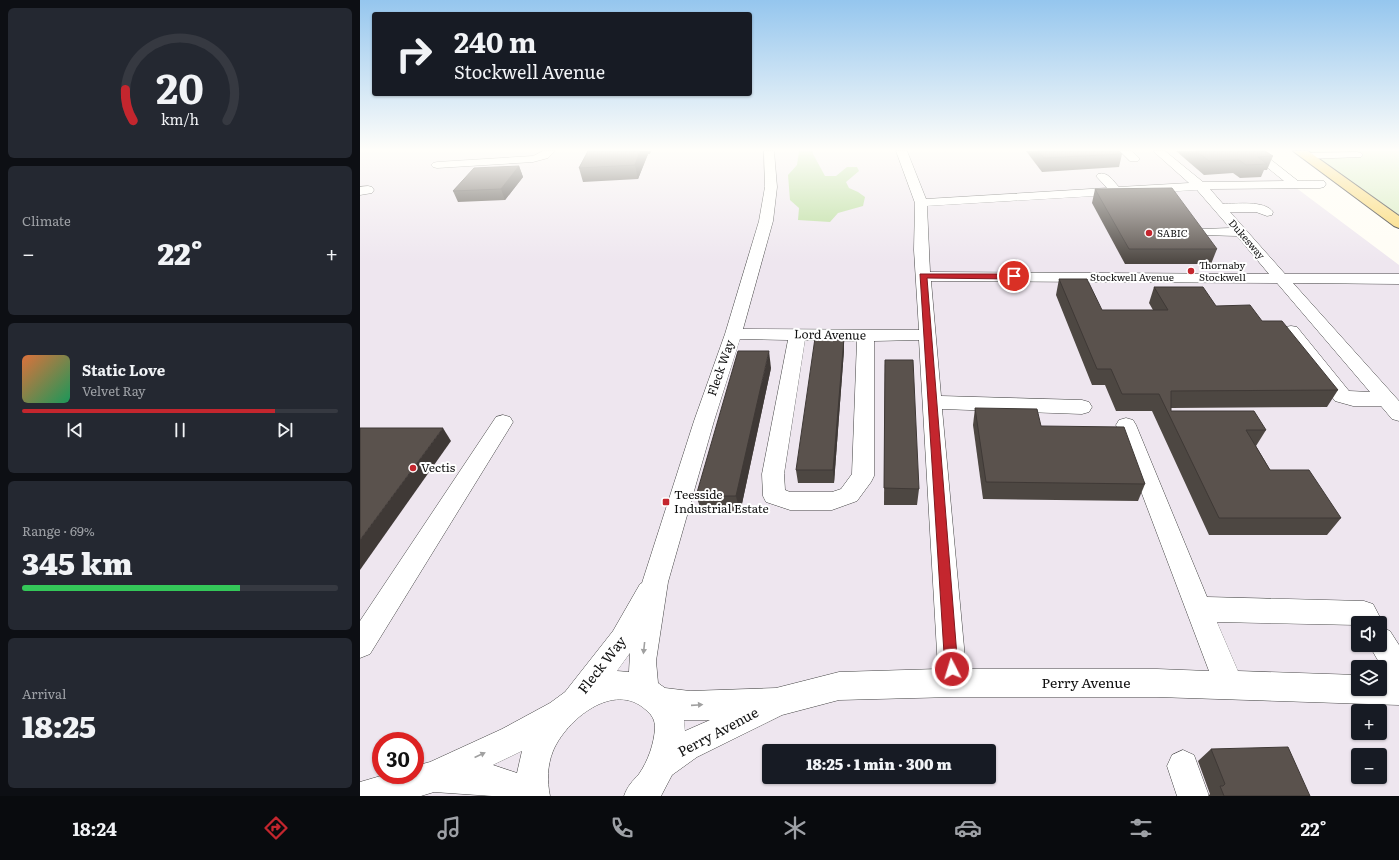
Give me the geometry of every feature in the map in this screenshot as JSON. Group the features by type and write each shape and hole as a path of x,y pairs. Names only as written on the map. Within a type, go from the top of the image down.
{"main road":[{"path":"1350,188 1399,223"}],"street":[{"name":"Fleck Way","path":"651,696 643,654 655,582 704,421 733,334 766,221 770,188"},
{"path":"915,188 921,203 921,250 953,683"},
{"path":"1040,188 1046,196"},
{"path":"921,203 1164,188"},
{"name":"Dukesway","path":"1202,188 1242,232 1399,414"},
{"path":"1220,208 1258,208 1267,212"},
{"path":"1208,232 1242,232"},
{"name":"Stockwell Avenue","path":"923,276 1283,279 1396,278"},
{"path":"1291,331 1342,396 1353,399 1386,399"},
{"name":"Lord Avenue","path":"733,334 866,336 928,335"},
{"path":"797,335 773,474 774,496 790,502 832,501 849,495 863,476 866,336"},
{"path":"933,402 1082,407"},
{"path":"360,645 503,422"},
{"path":"1126,425 1229,685"},
{"name":"Fleck Way","path":"566,709 624,640 636,614 655,582"},
{"path":"1199,609 1364,614 1365,616"},
{"path":"1387,651 1399,670"},
{"name":"Perry Avenue","path":"432,777 513,740 598,691 614,686 631,686 651,696 690,706 776,702 839,686 953,683 1158,683 1399,691"},
{"path":"640,796 656,776 662,764 670,736 668,716 651,696"},
{"name":"Perry Avenue","path":"662,764 686,746 736,723 776,702"},
{"path":"534,796 532,775 535,757 548,731 566,709"},
{"path":"1183,766 1193,796"},
{"path":"366,796 432,777 481,778 497,780 513,787 526,796"}],"shaded area":[{"path":"360,188 1297,188 1399,265 1399,796 360,796"}],"green space":[{"path":"789,188 849,188 865,197 863,206 838,213 830,222 798,220 799,208 790,200"},
{"path":"1361,188 1399,188 1399,215"}],"building":[{"path":"456,188 502,188 501,189 453,191"},
{"name":"SABIC","path":"1172,188 1217,249 1129,249 1095,189"},
{"path":"1059,279 1087,279 1102,310 1168,310 1154,287 1203,287 1216,306 1250,305 1262,321 1282,321 1338,390 1171,391 1171,411 1254,411 1266,430 1246,430 1270,470 1309,470 1341,518 1219,518 1159,394 1122,394 1111,369 1097,369"},
{"path":"815,338 844,338 833,470 796,470"},
{"path":"738,351 769,351 736,496 696,496"},
{"path":"885,360 913,360 919,489 884,488"},
{"path":"975,408 1037,409 1041,426 1124,427 1145,484 986,482"},
{"path":"360,428 443,428 360,540"},
{"path":"1288,747 1310,796 1224,796 1220,786 1225,784 1211,749"}],"place":[{"name":"SABIC","path":"1149,233"},
{"name":"Thornaby Stockwell","path":"1191,271"},
{"name":"Vectis","path":"413,468"},
{"name":"Teesside Industrial Estate","path":"666,502"}],"route":[{"path":"952,669 923,276 1014,276"}]}
